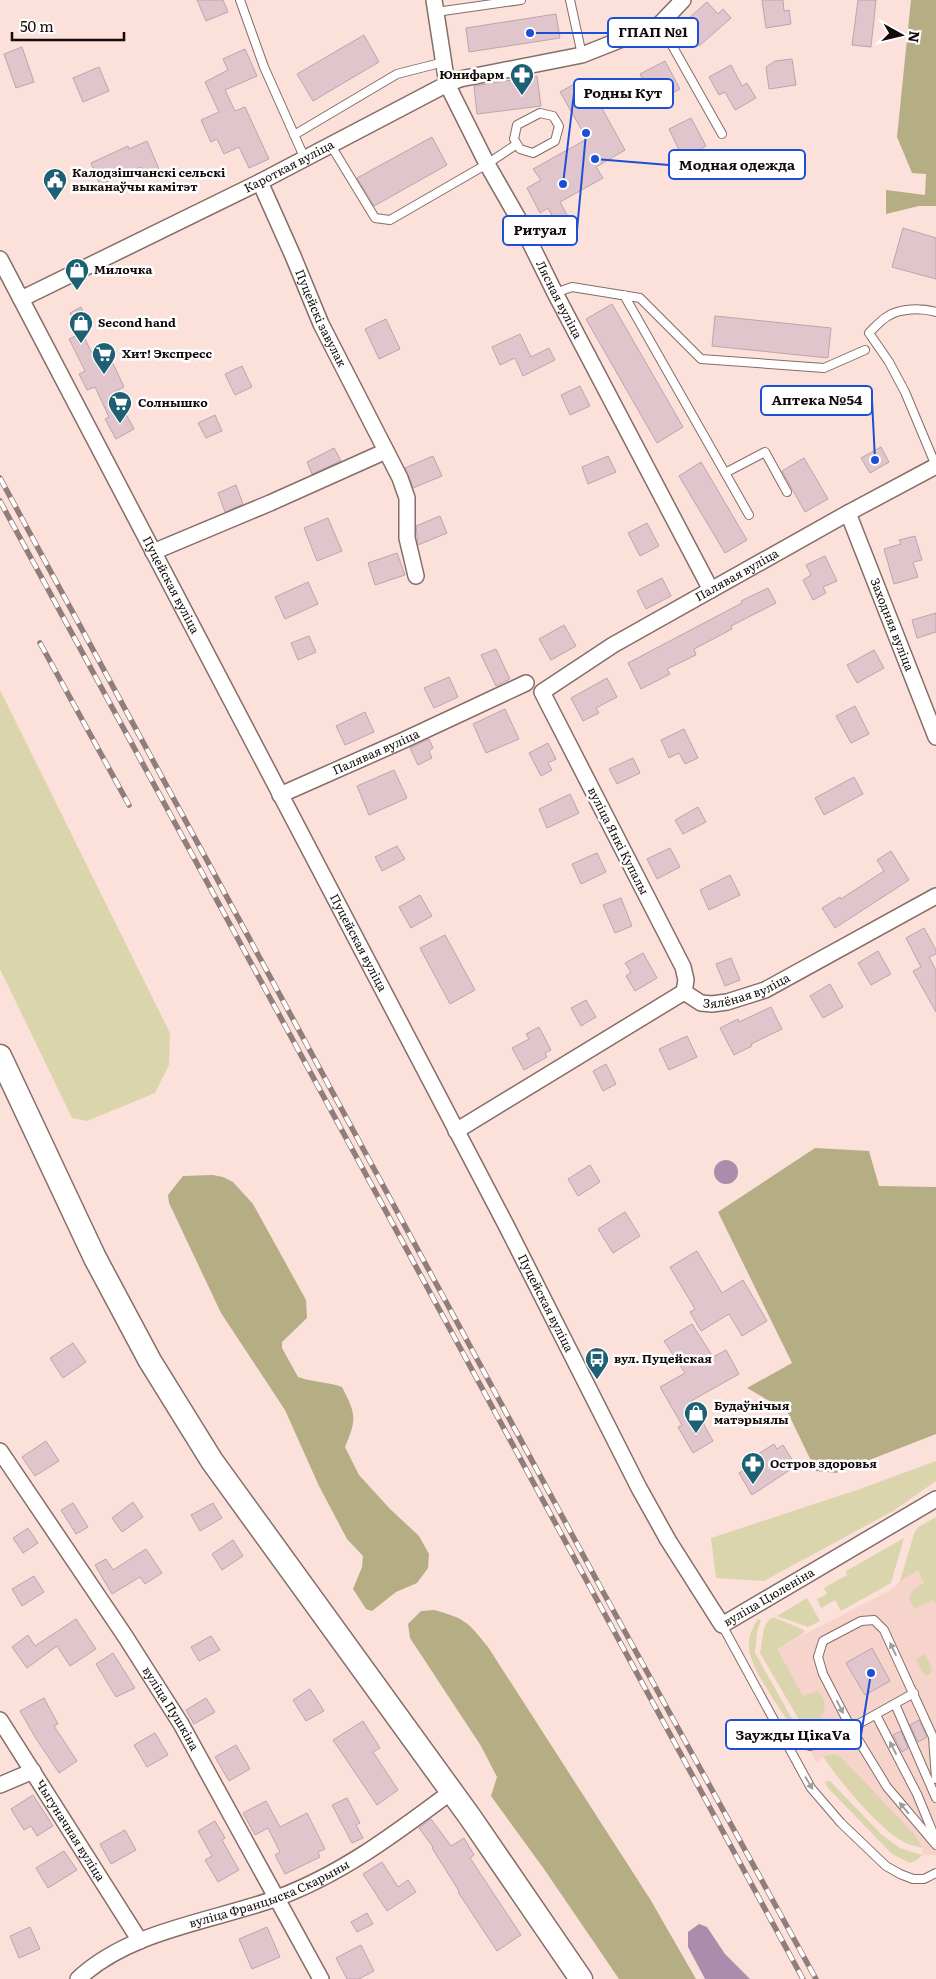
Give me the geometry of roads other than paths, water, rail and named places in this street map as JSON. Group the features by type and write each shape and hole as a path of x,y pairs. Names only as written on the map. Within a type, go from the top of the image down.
{"street":[{"path":"660,24 683,0"},
{"name":"Лясная вуліца","path":"435,6 447,84 487,164 519,220 555,293 711,590"},
{"name":"Кароткая вуліца","path":"21,299 260,182 447,84 460,79 582,55 660,24"},
{"name":"Пуцейскі завулак","path":"260,182 293,256 320,324 400,478 407,498 407,538 416,576"},
{"name":"Пуцейская вуліца","path":"0,259 576,1361 644,1497 668,1540 722,1625"},
{"path":"153,552 270,503 386,451"},
{"name":"Палявая вуліца","path":"542,692 613,644 848,512 936,466"},
{"name":"Заходняя вуліца","path":"848,512 936,737"},
{"name":"Палявая вуліца","path":"280,794 404,740 526,683"},
{"name":"вуліца Янкі Купалы","path":"542,692 683,967 686,980 684,992"},
{"name":"Зялёная вуліца","path":"456,1131 684,992 701,1003 712,1004 727,1002 764,990 936,896"},
{"path":"0,1056 95,1258 160,1377 212,1461 451,1792 581,1979"},
{"name":"вуліца Пушкіна","path":"0,1451 126,1636 181,1724 321,1979"},
{"name":"вуліца Цюленіна","path":"722,1625 934,1502"},
{"name":"Чыгуначная вуліца","path":"0,1720 140,1941"},
{"path":"0,1786 33,1771"},
{"name":"вуліца Францыска Скарыны","path":"78,1979 86,1971 114,1952 140,1941 277,1898 320,1879 364,1855 451,1792"}],"lane":[{"path":"240,0 264,67 305,159"},
{"path":"435,6 521,0"},
{"path":"570,0 582,55"},
{"path":"660,24 722,134"},
{"path":"294,135 397,74 444,62"},
{"path":"540,113 553,116 559,126 555,141 533,153 520,149 517,144 514,139 517,125 540,113"},
{"path":"330,144 374,218 390,220 487,164 517,144"},
{"path":"555,293 572,287 640,298 701,359 824,368 865,350"},
{"path":"624,296 749,515"},
{"path":"936,312 924,309 899,311 887,316 869,333 889,362 905,392 936,466"},
{"path":"725,473 764,452 787,492"},
{"path":"936,1779 934,1736 884,1630 874,1620 861,1620 823,1641 818,1657 823,1674 851,1728 887,1787 936,1845"},
{"name":"вуліца Цюленіна","path":"722,1625 811,1788 841,1823 886,1866 914,1879 924,1879 933,1875"},
{"path":"786,1740 810,1746 828,1740 914,1693"},
{"path":"894,1704 936,1798"},
{"path":"876,1714 917,1794 936,1840"}],"railway":[{"path":"0,478 602,1590 816,1979"},
{"path":"0,501 803,1979"},
{"path":"40,643 129,805"}],"place":[{"name":"ГПАП №1","path":"530,33"},
{"name":"Юнифарм","path":"522,96"},
{"name":"Ритуал","path":"586,133"},
{"name":"Модная одежда","path":"595,159"},
{"name":"Родны Кут","path":"563,184"},
{"name":"Калодзішчанскі сельскі выканаўчы камітэт","path":"55,201"},
{"name":"Милочка","path":"77,291"},
{"name":"Second hand","path":"81,344"},
{"name":"Хит! Экспресс","path":"104,375"},
{"name":"Солнышко","path":"120,424"},
{"name":"Аптека №54","path":"875,460"},
{"name":"вул. Пуцейская","path":"597,1380"},
{"name":"Будаўнічыя матэрыялы","path":"696,1434"},
{"name":"Остров здоровья","path":"753,1485"},
{"name":"Заужды ЦікаVа","path":"871,1673"}]}
